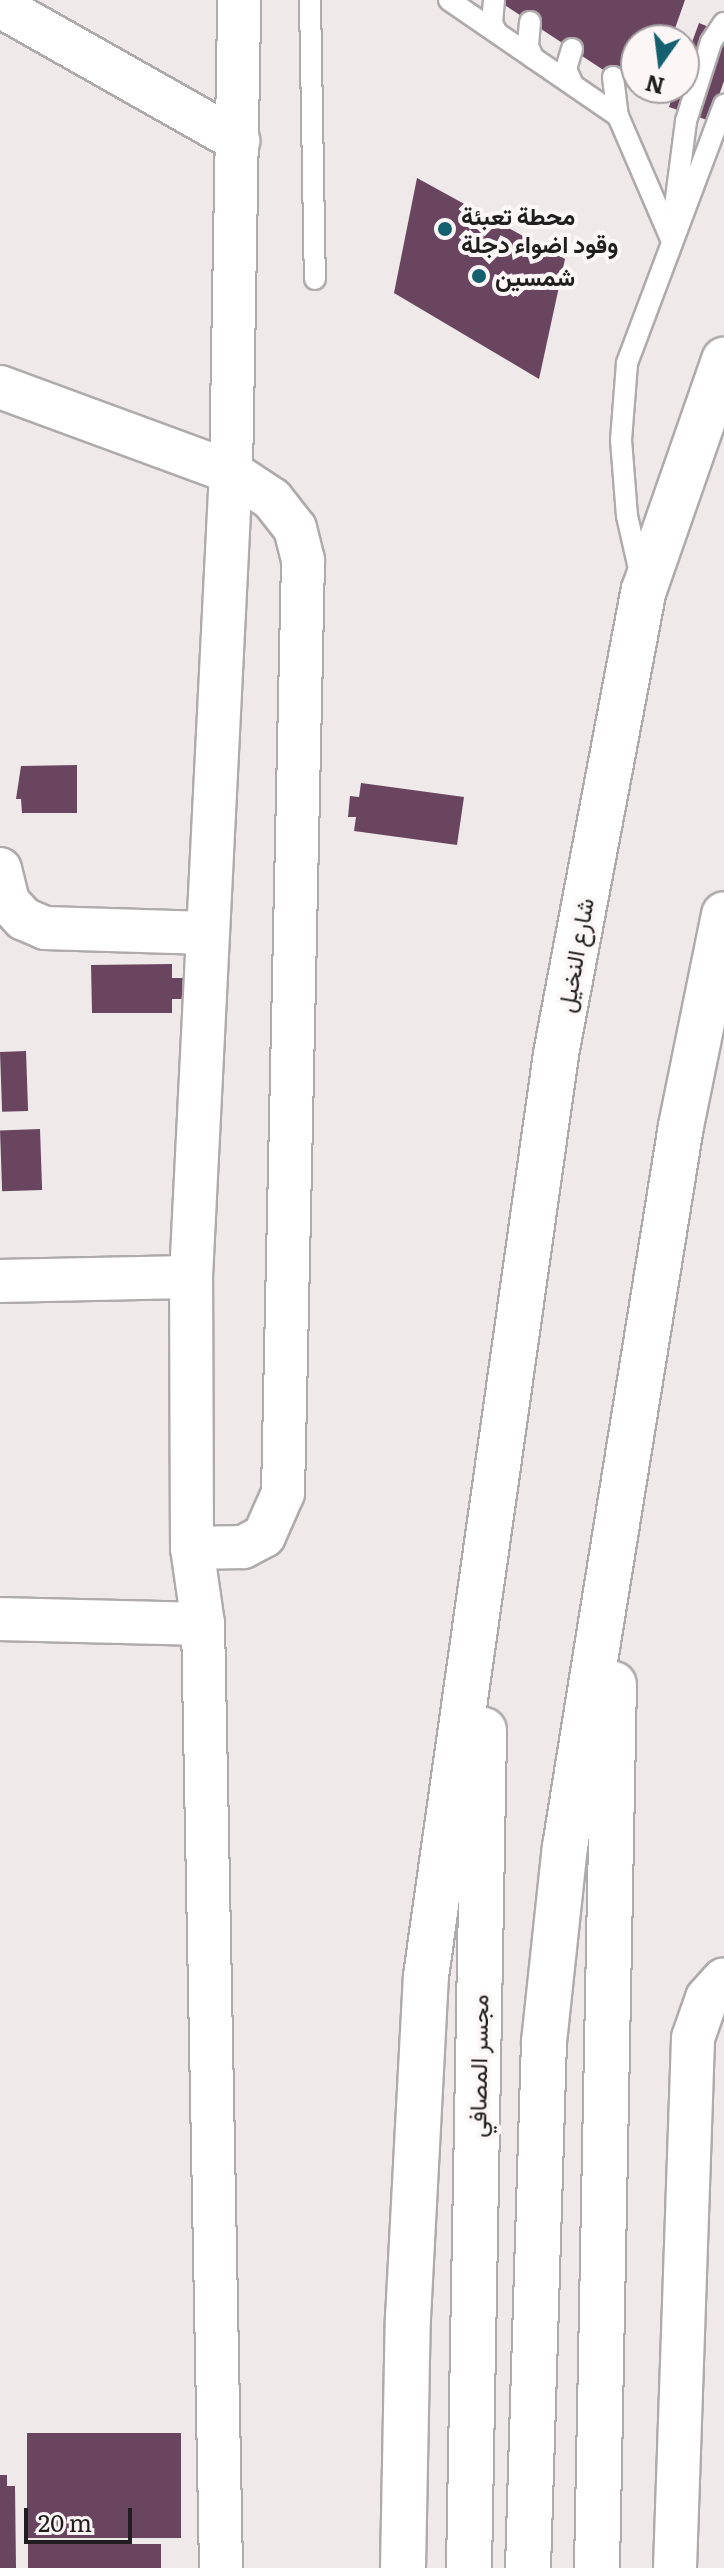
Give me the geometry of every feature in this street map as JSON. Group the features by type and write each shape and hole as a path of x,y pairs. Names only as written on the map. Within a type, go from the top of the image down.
{"highway":[{"name":"شارع النخيل","path":"488,1564 556,1054 644,590 724,360"},
{"path":"528,2568 544,2042 563,1862 613,1570 681,1126 724,914"},
{"name":"مجسر المصافي","path":"469,2568 472,2277 488,1564"},
{"path":"403,2568 408,2318 426,1976 488,1564"},
{"path":"597,2568 597,2398 615,1805 613,1570"}],"street":[{"path":"221,2568 203,1624 192,1548 191,1277 231,472 239,0"},
{"path":"0,6 239,141"},
{"path":"0,387 231,472 280,509 295,528 303,561 283,1493 264,1536 243,1547 192,1548"},
{"path":"0,869 8,902 24,919 45,928 207,933"},
{"path":"0,1281 191,1277"},
{"path":"0,1619 203,1624"},
{"path":"675,2568 693,2038 707,1998 724,1979"}],"lane":[{"path":"310,0 315,279"},
{"path":"449,0 463,6 618,116"},
{"path":"494,0 492,23 497,33"},
{"path":"530,22 528,46 533,58"},
{"path":"671,239 686,121 711,42 724,23"},
{"path":"572,49 566,69 573,85"},
{"path":"613,77 618,116 671,239"},
{"path":"644,590 627,516 621,440 627,363 671,239 724,105"}],"building":[{"path":"497,0 685,0 677,24 620,24 620,81"},
{"path":"699,24 724,33 724,81 710,121 669,107 670,104 700,104"},
{"name":"شمسين","path":"417,178 565,259 539,379 394,293"},
{"path":"77,765 77,813 22,813 21,799 16,799 21,766"},
{"path":"361,783 464,797 457,845 354,831 356,817 348,817 350,796 359,797"},
{"path":"172,964 172,978 183,978 183,999 172,999 172,1013 92,1013 91,965"},
{"path":"26,1051 28,1111 2,1112 0,1052"},
{"path":"40,1129 42,1190 2,1191 0,1130"},
{"path":"27,2433 181,2433 181,2538 27,2538"},
{"path":"0,2475 7,2475 7,2486 15,2486 16,2568 0,2568"},
{"path":"28,2544 161,2544 161,2568 28,2568"}],"place":[{"name":"محطة تعبئة وقود اضواء دجلة","path":"445,229"},
{"name":"شمسين","path":"479,276"}]}
